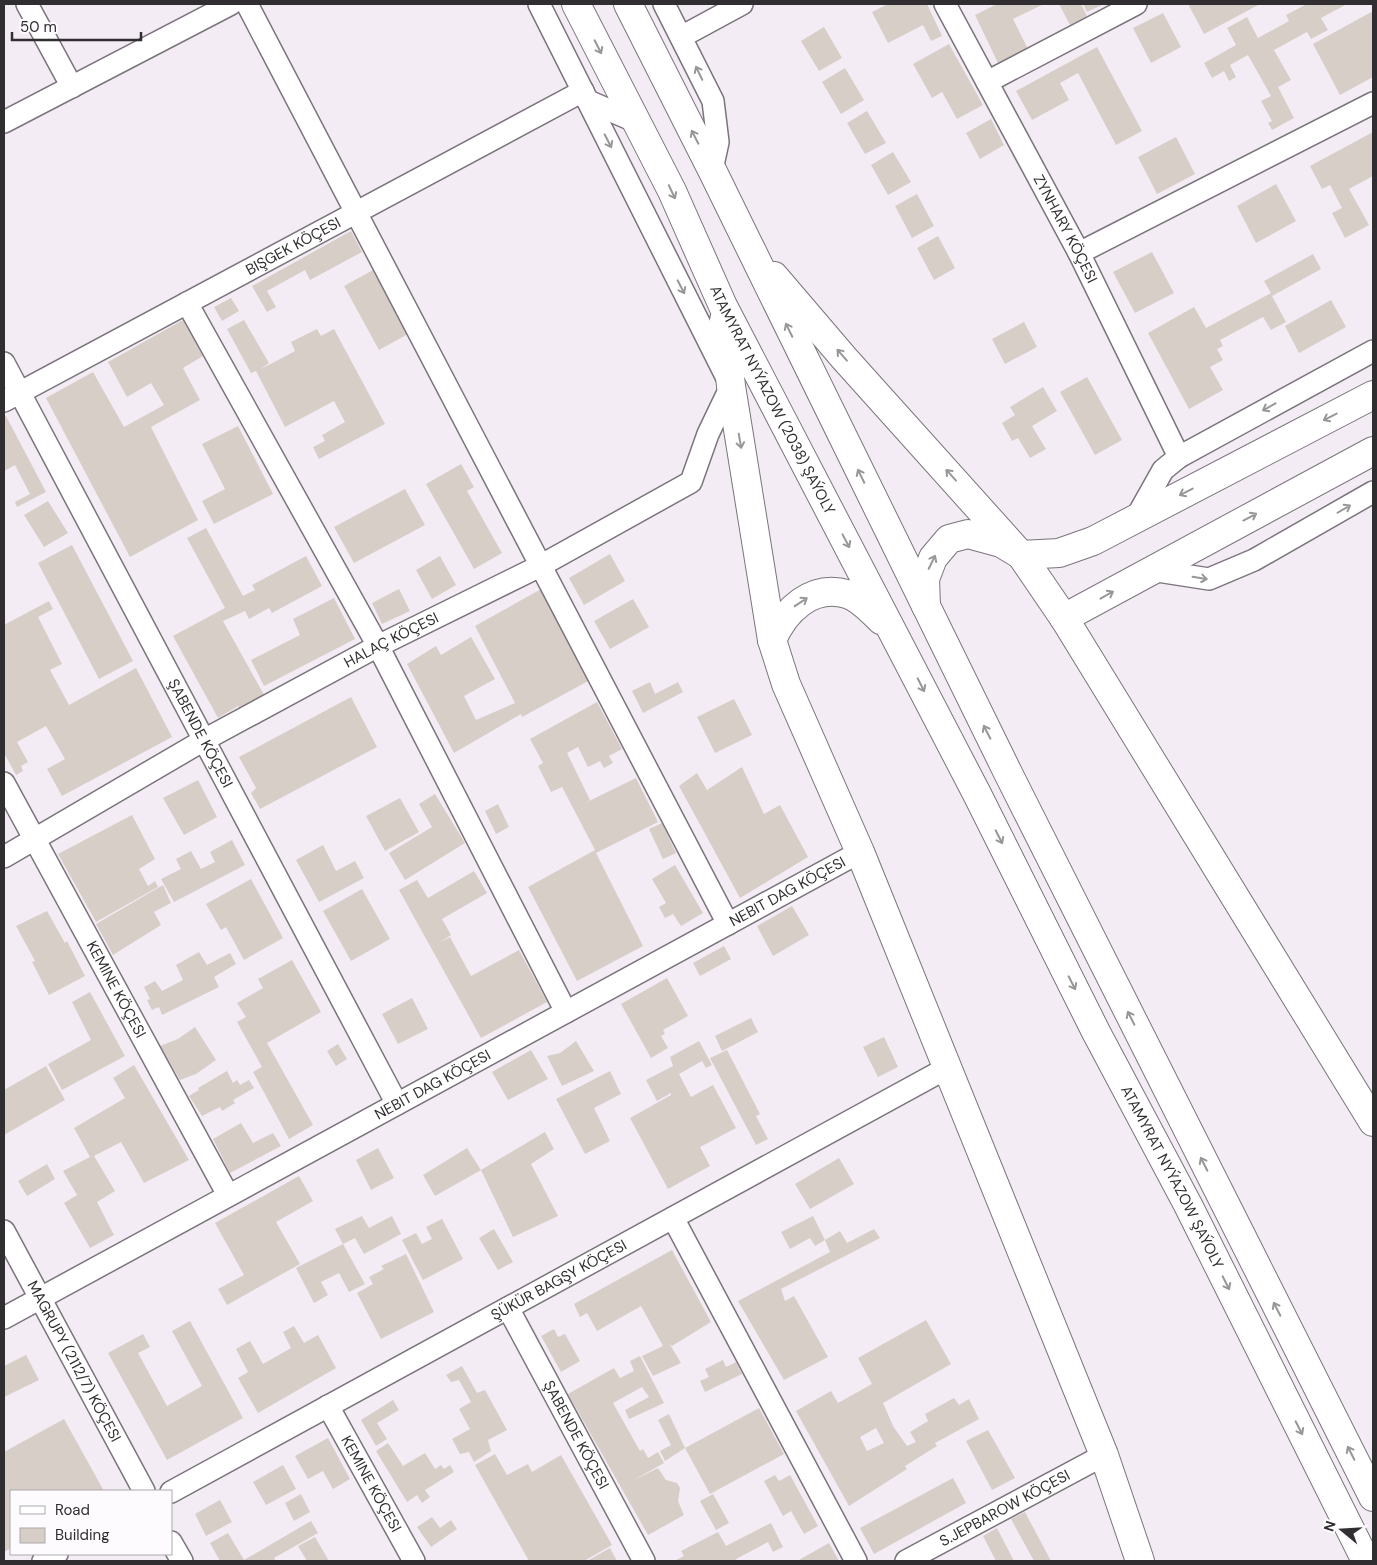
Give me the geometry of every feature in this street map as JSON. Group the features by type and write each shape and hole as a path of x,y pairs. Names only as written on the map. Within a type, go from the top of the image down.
{"main road":[{"name":"ATAMYRAT NYÝAZOW (2038) ŞAÝOLY","path":"576,4 672,191 723,306 977,794"},
{"path":"628,4 712,170 926,609 1373,1497"},
{"path":"747,244 844,358 1022,555 1064,618 1373,1122"},
{"path":"723,306 731,386 772,640 786,684 860,852 1104,1455 1140,1561"},
{"path":"926,609 925,579 933,558 949,540 968,534 1001,543 1022,555 1059,553 1093,541 1373,395"},
{"path":"1064,618 1373,451"},
{"path":"772,640 780,623 796,604 816,594 833,592 848,594 860,600 893,631"},
{"name":"ATAMYRAT NYÝAZOW ŞAÝOLY","path":"977,794 1096,1032 1188,1205 1362,1554"}],"street":[{"path":"27,4 72,86"},
{"path":"4,122 231,4"},
{"path":"247,4 728,924"},
{"path":"539,4 731,386"},
{"path":"664,4 713,101 718,142 712,170"},
{"path":"681,37 742,4"},
{"name":"ZYNHARY KÖÇESI","path":"945,4 1079,253 1179,457"},
{"path":"987,82 1136,4"},
{"path":"585,96 637,122"},
{"name":"BIŞGEK KÖÇESI","path":"12,397 357,212 585,96"},
{"path":"1079,253 1373,103"},
{"path":"187,303 378,646 566,1012"},
{"path":"1136,518 1163,470 1179,457 1373,351"},
{"name":"ŞABENDE KÖÇESI","path":"4,363 12,397 204,740 397,1104"},
{"name":"HALAÇ KÖÇESI","path":"4,856 204,740 378,646 540,566 692,482 708,434 731,386"},
{"path":"1151,570 1209,579 1254,560 1373,492"},
{"name":"KEMINE KÖÇESI","path":"4,783 228,1196"},
{"name":"NEBIT DAG KÖÇESI","path":"4,1318 860,852"},
{"name":"ŞÜKÜR BAGŞY KÖÇESI","path":"172,1491 947,1068"},
{"path":"673,1218 856,1561"},
{"name":"MAGRUPY (2112/7) KÖÇESI","path":"4,1231 143,1490"},
{"name":"ŞABENDE KÖÇESI","path":"508,1308 644,1561"},
{"name":"KEMINE KÖÇESI","path":"328,1406 414,1561"},
{"name":"S.JEPBAROW KÖÇESI","path":"906,1561 1104,1455"},
{"path":"172,1544 182,1561"},
{"path":"43,1561 55,1555"}],"building":[{"path":"888,4 927,4 942,36 931,41 923,25 888,43 872,12"},
{"path":"997,4 1044,4 1013,19 1028,49 998,63 975,15"},
{"path":"1059,4 1081,4 1087,16 1070,25"},
{"path":"1083,4 1104,4 1087,12"},
{"path":"1188,4 1260,4 1204,34"},
{"path":"1307,4 1347,4 1321,18 1328,30 1311,39 1307,32 1274,50 1291,80 1278,87 1294,118 1272,130 1268,123 1272,121 1261,101 1271,96 1248,55 1230,65 1236,77 1229,81 1224,71 1212,78 1204,63 1236,45 1227,28 1247,17 1258,38 1289,21 1286,15"},
{"path":"1373,11 1373,77 1340,95 1313,44"},
{"path":"1163,13 1181,47 1151,63 1133,28"},
{"path":"824,27 842,58 819,71 801,41"},
{"path":"949,44 983,105 957,119 942,92 932,98 913,64"},
{"path":"1097,47 1142,131 1116,145 1078,73 1060,83 1069,100 1032,120 1016,91"},
{"path":"845,68 864,100 841,114 822,82"},
{"path":"867,111 886,143 865,154 847,123"},
{"path":"991,119 1004,145 980,159 966,133"},
{"path":"1373,132 1373,176 1349,189 1369,225 1345,238 1332,213 1342,208 1330,185 1322,189 1310,166"},
{"path":"1176,137 1195,174 1157,194 1138,157"},
{"path":"893,152 911,182 888,195 871,165"},
{"path":"1276,184 1296,221 1256,243 1237,206"},
{"path":"917,194 934,226 912,238 895,206"},
{"path":"351,231 362,252 310,280 305,270 267,291 276,307 267,312 252,286"},
{"path":"938,236 955,268 934,280 917,248"},
{"path":"1152,252 1174,293 1135,313 1113,272"},
{"path":"1313,254 1321,269 1272,296 1286,322 1271,330 1263,317 1220,340 1223,346 1217,349 1223,360 1210,367 1223,390 1189,409 1148,333 1194,307 1206,328 1271,293 1264,281"},
{"path":"373,270 408,334 379,350 344,286"},
{"path":"231,298 239,311 222,321 214,307"},
{"path":"1331,300 1346,327 1299,353 1285,326"},
{"path":"183,320 203,356 183,368 200,400 151,427 198,520 130,557 46,398 93,372 124,427 164,405 151,383 127,397 108,362"},
{"path":"244,320 269,363 261,369 295,351 291,342 317,329 321,336 334,329 385,424 319,459 313,447 325,441 322,435 345,422 334,401 285,427 256,371 251,373 227,329"},
{"path":"1024,322 1037,347 1005,364 992,339"},
{"path":"1087,377 1122,440 1095,455 1060,392"},
{"path":"1043,387 1057,411 1032,426 1046,449 1030,458 1018,438 1012,441 1002,423 1015,415 1010,407"},
{"path":"6,416 46,492 17,507 15,502 30,494 15,465 4,471 4,417"},
{"path":"238,426 273,494 214,524 202,501 225,489 202,444"},
{"path":"461,464 474,487 467,491 502,553 474,569 426,484"},
{"path":"405,489 425,525 354,563 334,527"},
{"path":"48,501 68,533 44,547 24,515"},
{"path":"206,528 243,596 255,590 252,585 306,556 322,586 272,613 269,608 249,619 245,611 223,621 268,702 243,715 238,706 218,718 173,636 225,608 187,538"},
{"path":"72,545 133,661 99,679 38,563"},
{"path":"610,554 625,581 584,605 569,578"},
{"path":"440,556 456,585 432,599 416,570"},
{"path":"543,588 592,679 522,717 521,714 454,753 407,664 436,646 441,655 471,637 495,679 464,696 476,720 515,703 475,626"},
{"path":"399,589 410,611 382,624 372,603"},
{"path":"334,598 355,639 264,686 251,660 300,635 293,619"},
{"path":"633,599 649,627 610,649 594,621"},
{"path":"49,601 53,609 38,617 62,664 50,670 69,705 136,668 172,737 62,796 47,769 65,759 46,726 17,742 28,762 21,766 23,771 16,775 4,753 4,625"},
{"path":"650,682 655,694 678,682 683,692 643,713 632,691"},
{"path":"351,697 377,747 260,809 251,793 256,788 239,757"},
{"path":"734,699 752,735 715,753 697,717"},
{"path":"597,702 622,749 609,756 613,763 604,768 600,761 588,767 578,747 567,753 590,800 585,803 636,778 658,822 596,853 643,946 577,981 528,887 595,850 562,787 551,792 538,766 543,763 530,739"},
{"path":"742,767 764,814 780,805 808,857 740,898 679,786 697,773 707,790"},
{"path":"198,780 217,817 184,835 163,798"},
{"path":"435,794 465,843 405,880 389,853 432,827 419,804"},
{"path":"400,798 419,832 385,851 366,816"},
{"path":"498,804 509,827 496,834 485,811"},
{"path":"132,815 155,859 139,869 148,886 155,881 158,887 96,922 58,854"},
{"path":"662,823 676,853 663,859 649,829"},
{"path":"232,840 245,865 174,902 161,879 181,869 176,859 191,851 201,869 215,862 210,852"},
{"path":"323,845 336,871 355,861 364,878 319,902 296,860"},
{"path":"675,865 703,913 681,926 673,914 665,918 659,907 666,903 652,879"},
{"path":"474,871 487,893 442,919 451,935 440,942 450,937 471,976 519,950 547,1002 481,1038 399,890 417,880 428,898"},
{"path":"251,879 283,938 244,960 226,927 221,930 206,904"},
{"path":"163,885 171,903 154,912 161,925 113,955 96,924"},
{"path":"362,889 390,939 351,961 323,911"},
{"path":"792,906 809,935 773,956 757,926"},
{"path":"47,911 65,943 67,941 85,976 49,995 32,962 35,961 16,926"},
{"path":"724,946 731,959 700,976 693,963"},
{"path":"199,952 207,965 230,953 236,964 214,977 219,987 162,1015 159,1007 152,1010 147,1000 150,999 144,987 155,981 162,991 183,980 176,965"},
{"path":"292,960 321,1012 267,1043 313,1125 289,1139 253,1072 262,1067 237,1022 246,1017 237,1003 263,988 258,979"},
{"path":"667,978 688,1016 663,1030 665,1034 661,1036 668,1048 651,1058 621,1004"},
{"path":"90,992 125,1056 62,1090 48,1064 91,1040 72,1002"},
{"path":"412,998 428,1029 398,1044 382,1014"},
{"path":"751,1018 758,1032 722,1051 715,1036"},
{"path":"195,1027 216,1060 196,1074 180,1080 160,1046 178,1039"},
{"path":"884,1037 898,1067 878,1077 863,1047"},
{"path":"576,1041 594,1071 562,1086 547,1056 560,1053"},
{"path":"699,1041 712,1065 706,1068 702,1061 679,1074 691,1097 713,1085 736,1128 700,1147 710,1166 668,1189 630,1118 671,1095 671,1093 657,1101 646,1080 673,1066 670,1057"},
{"path":"338,1044 347,1059 336,1066 327,1051"},
{"path":"531,1050 548,1079 508,1100 492,1072"},
{"path":"727,1050 760,1114 756,1116 768,1139 756,1145 710,1058"},
{"path":"134,1065 189,1160 144,1183 121,1142 94,1156 115,1191 97,1202 114,1235 90,1248 64,1203 77,1195 63,1171 90,1157 74,1128 125,1098 113,1078"},
{"path":"46,1066 65,1100 4,1135 4,1090"},
{"path":"227,1071 233,1083 237,1080 240,1085 249,1080 254,1088 233,1100 235,1103 222,1111 220,1107 202,1116 189,1096 199,1090 198,1088"},
{"path":"610,1071 621,1094 594,1108 610,1141 585,1154 556,1099"},
{"path":"241,1123 253,1143 273,1133 281,1146 230,1173 213,1139"},
{"path":"545,1132 554,1149 531,1164 558,1216 513,1237 481,1170"},
{"path":"378,1148 394,1178 371,1190 356,1160"},
{"path":"467,1148 481,1170 435,1196 423,1175"},
{"path":"839,1158 854,1184 810,1209 795,1184"},
{"path":"47,1164 55,1179 27,1196 18,1181"},
{"path":"299,1176 313,1201 276,1222 300,1264 227,1305 218,1289 244,1275 215,1223"},
{"path":"362,1216 369,1228 392,1216 401,1234 364,1254 355,1238 343,1244 335,1229"},
{"path":"813,1216 825,1240 815,1246 810,1238 790,1249 781,1232"},
{"path":"442,1219 463,1259 423,1280 402,1240 416,1233 422,1244 432,1239 426,1227"},
{"path":"494,1229 513,1262 498,1270 479,1238"},
{"path":"874,1229 880,1238 781,1289 785,1301 794,1296 828,1357 784,1380 738,1301 830,1252 825,1240 840,1231 847,1243"},
{"path":"343,1244 365,1284 349,1292 339,1273 321,1282 328,1295 314,1303 296,1268"},
{"path":"672,1250 711,1322 672,1346 669,1343 681,1363 653,1376 642,1356 663,1346 641,1306 597,1331 587,1313 580,1317 574,1304"},
{"path":"406,1254 434,1312 381,1339 357,1293 373,1284 369,1277 384,1269 381,1266"},
{"path":"926,1320 951,1364 883,1403 893,1426 907,1446 916,1442 910,1432 928,1421 925,1414 954,1398 959,1405 969,1399 979,1419 935,1443 937,1446 905,1466 907,1469 849,1506 796,1411 831,1391 838,1403 872,1384 858,1358","holes":["876,1428 884,1443 867,1451 860,1437"]},
{"path":"190,1321 243,1418 167,1460 108,1353 143,1334 150,1347 138,1353 167,1406 202,1386 172,1331"},
{"path":"294,1326 304,1343 318,1335 336,1368 258,1413 238,1378 248,1372 236,1349 250,1341 263,1364 291,1348 283,1332"},
{"path":"554,1329 558,1337 565,1334 580,1361 561,1372 541,1336"},
{"path":"26,1355 39,1380 4,1397 4,1366"},
{"path":"640,1356 664,1403 629,1419 625,1410 649,1397 642,1387 613,1403 640,1451 643,1449 648,1458 658,1452 664,1463 632,1481 658,1468 666,1480 677,1483 680,1488 678,1501 684,1515 648,1535 568,1394 614,1368 620,1378 634,1371 630,1361"},
{"path":"723,1360 726,1367 736,1362 742,1374 705,1392 700,1381 709,1377 705,1369"},
{"path":"462,1366 477,1393 485,1390 507,1430 488,1440 491,1451 474,1462 469,1452 460,1454 452,1439 470,1429 459,1409 471,1402 459,1380 451,1382 446,1375"},
{"path":"393,1400 399,1410 377,1423 387,1439 376,1446 361,1420"},
{"path":"759,1408 784,1454 710,1494 685,1448"},
{"path":"669,1414 685,1448 665,1461 660,1451 671,1445 658,1420"},
{"path":"64,1419 103,1490 10,1490 10,1549 4,1552 4,1452"},
{"path":"988,1430 1015,1478 992,1490 966,1441"},
{"path":"328,1438 350,1479 333,1489 323,1471 308,1479 295,1456"},
{"path":"388,1443 403,1466 425,1453 435,1469 441,1465 444,1469 450,1465 454,1472 425,1490 430,1497 422,1503 417,1495 407,1502 376,1451"},
{"path":"495,1454 507,1475 528,1464 532,1472 561,1455 612,1545 584,1561 529,1561 475,1465"},
{"path":"283,1465 296,1489 266,1505 253,1482"},
{"path":"775,1475 779,1481 790,1475 818,1526 804,1534 791,1511 783,1516 764,1481"},
{"path":"953,1478 966,1503 874,1554 860,1528"},
{"path":"301,1494 310,1512 294,1521 285,1503"},
{"path":"713,1494 729,1523 716,1530 700,1501"},
{"path":"220,1500 232,1522 206,1536 195,1514"},
{"path":"1025,1512 1051,1561 1034,1561 1011,1519"},
{"path":"432,1517 440,1528 451,1520 457,1529 431,1547 417,1527"},
{"path":"311,1521 318,1533 274,1558 276,1561 220,1561 210,1543 228,1533 244,1560"},
{"path":"771,1523 783,1547 773,1552 768,1542 736,1559 737,1561 674,1561 684,1556 681,1551 718,1532 726,1546"},
{"path":"997,1528 1014,1561 996,1561 983,1536"},
{"path":"315,1537 329,1561 307,1561 298,1546"},
{"path":"829,1543 839,1561 797,1561"},
{"path":"610,1548 617,1561 587,1561"}]}
